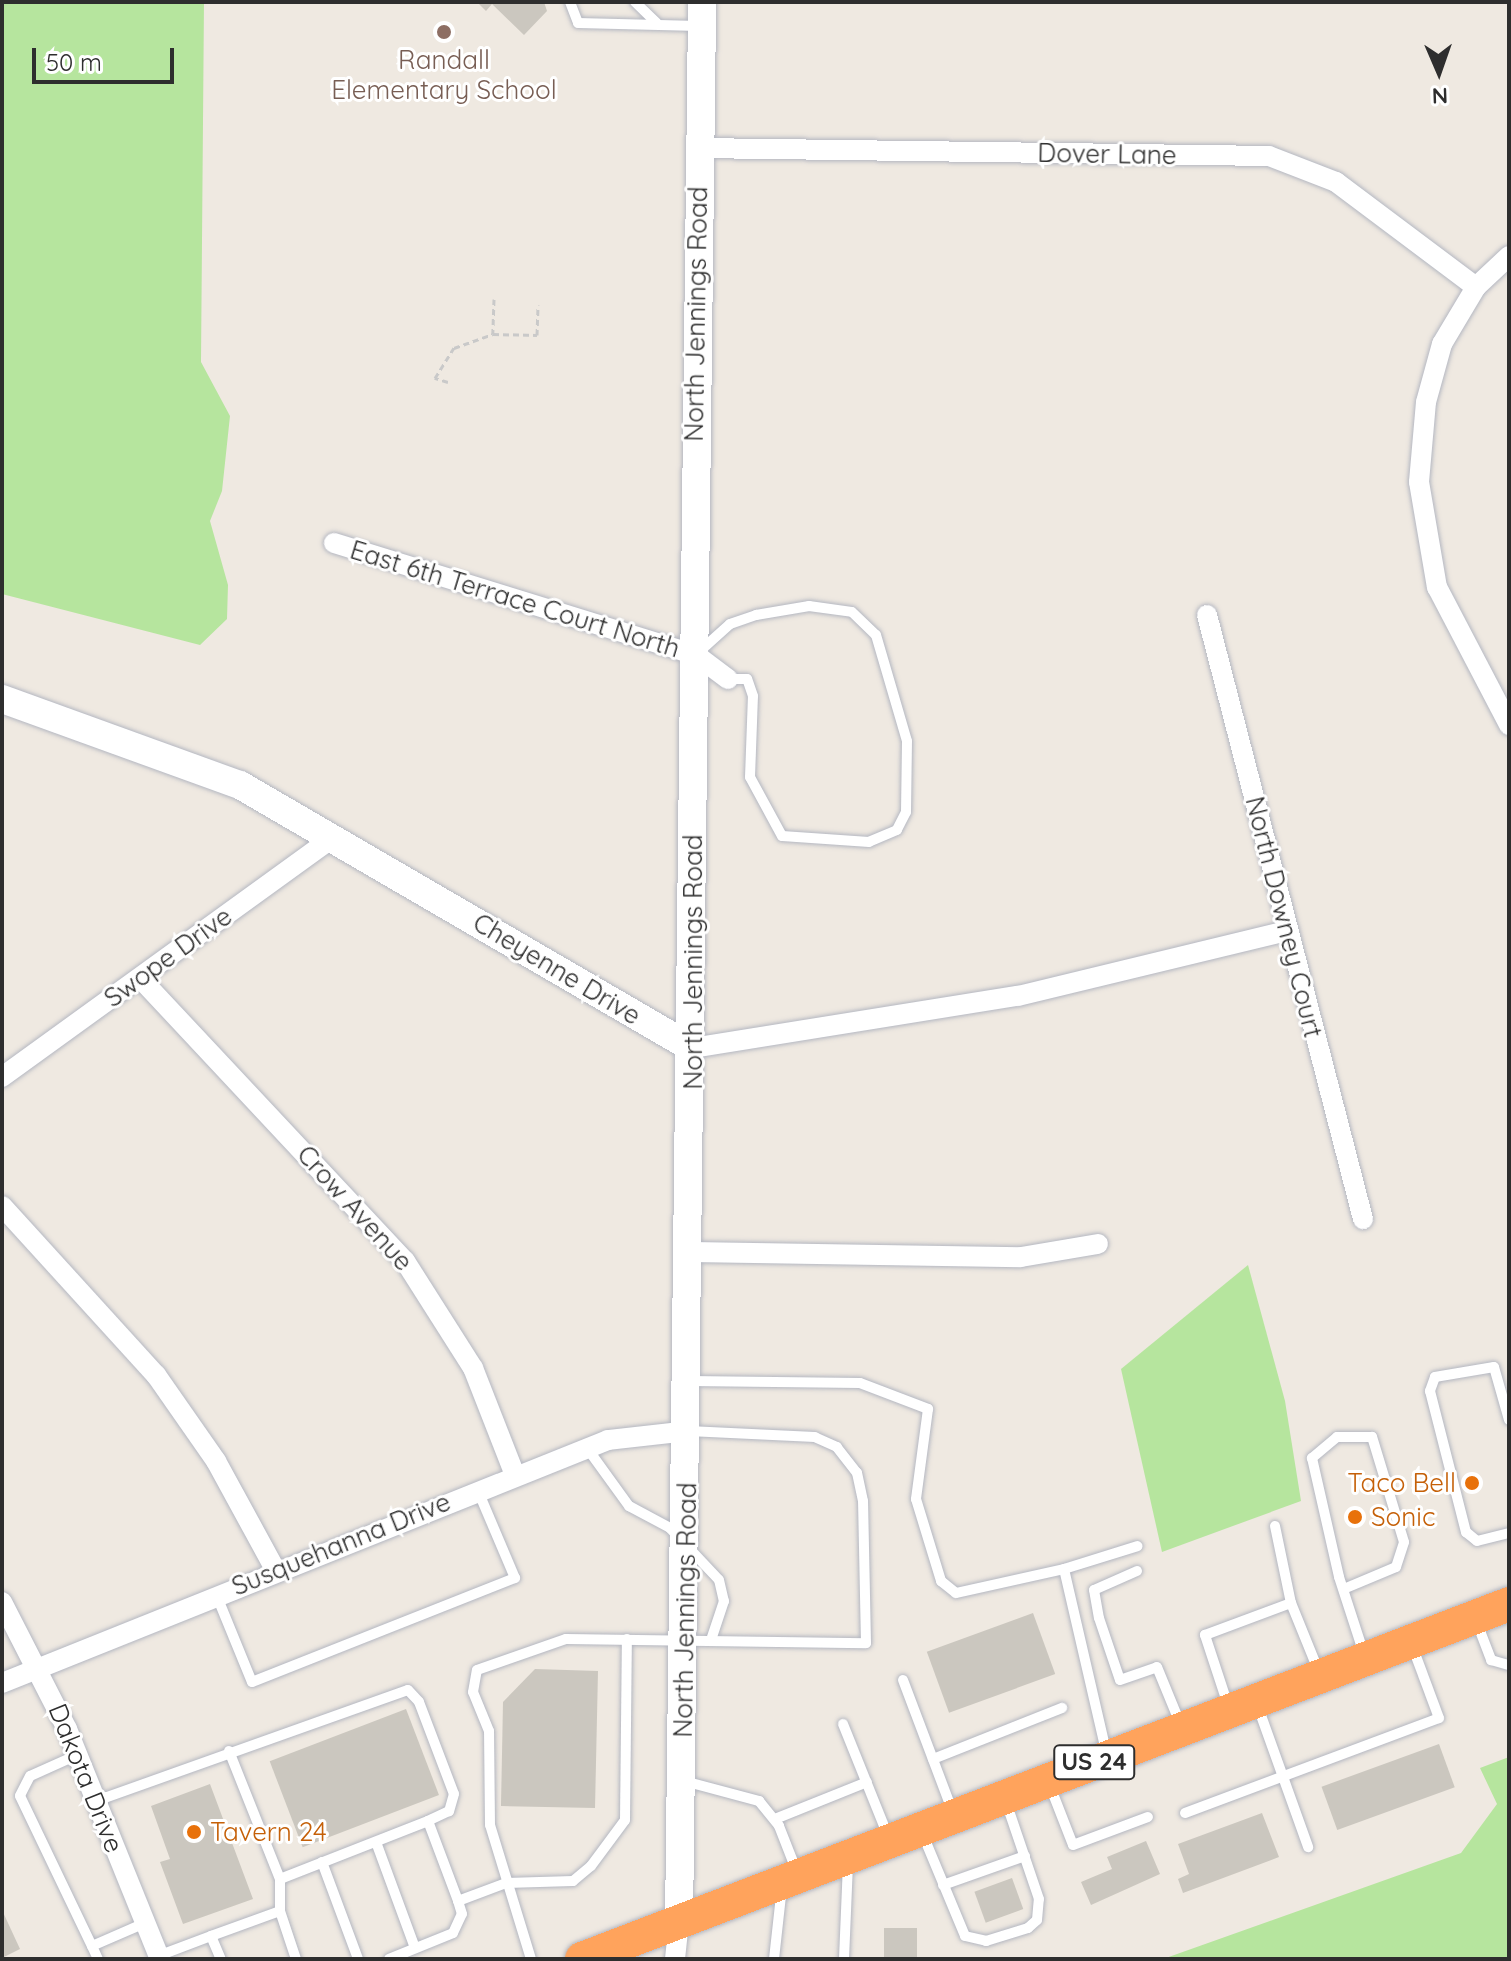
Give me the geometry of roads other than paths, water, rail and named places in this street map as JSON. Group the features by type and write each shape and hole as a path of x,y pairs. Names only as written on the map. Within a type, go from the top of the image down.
{"highway":[{"name":"US 24","path":"582,1959 1509,1604"}],"street":[{"name":"North Jennings Road","path":"679,1922 682,1781 698,1640 686,1548 701,14"},
{"name":"Dover Lane","path":"698,148 1269,156 1336,182 1476,287"},
{"path":"1509,256 1476,287 1438,359 1419,482 1437,587 1509,725"},
{"name":"East 6th Terrace Court North","path":"334,543 696,655 728,679"},
{"name":"North Downey Court","path":"1207,615 1363,1219"},
{"name":"Cheyenne Drive","path":"2,699 170,754 334,837 692,1048"},
{"name":"Swope Drive","path":"2,1077 334,837"},
{"path":"692,1048 1018,996 1287,931"},
{"name":"Crow Avenue","path":"140,978 405,1261 473,1368 515,1475"},
{"path":"2,1206 156,1375 216,1461 275,1569"},
{"path":"691,1252 1021,1257 1098,1244"},
{"name":"Susquehanna Drive","path":"2,1683 275,1569 587,1448 688,1431"},
{"name":"Dakota Drive","path":"2,1602 38,1666 159,1957"},
{"path":"675,1959 679,1922"}],"lane":[{"path":"570,2 578,23 658,24 701,14"},
{"path":"635,2 658,24"},
{"path":"696,655 730,624 756,615 809,606 852,612 876,635 907,741 906,812 897,830 869,842 782,836 750,777 753,696 747,679 728,679"},
{"path":"1509,1420 1494,1367 1435,1377 1430,1391 1466,1532 1477,1541 1509,1533"},
{"path":"689,1381 860,1383 904,1394 928,1409 916,1499 941,1581 956,1593 1064,1569 1138,1546"},
{"path":"531,1959 490,1825 489,1731 473,1692 477,1670 550,1640 866,1643 863,1501 857,1473 837,1447 815,1437 688,1431"},
{"path":"1346,1588 1396,1567 1404,1542 1372,1437 1337,1437 1312,1458 1346,1588 1366,1660"},
{"path":"587,1448 629,1506 670,1528 719,1580 724,1601 698,1640"},
{"path":"216,1594 252,1682 515,1578 478,1489"},
{"path":"1275,1526 1291,1603 1320,1677"},
{"path":"1064,1569 1107,1757"},
{"path":"1137,1571 1094,1590 1099,1618 1120,1680 1157,1667 1182,1729"},
{"path":"1291,1603 1205,1635 1283,1776 1308,1847"},
{"path":"1475,1618 1491,1660 1509,1665"},
{"path":"458,1901 506,1883 584,1876 625,1820 627,1639"},
{"path":"1185,1813 1439,1718 1411,1642"},
{"path":"903,1680 955,1817"},
{"path":"96,1801 229,1751 408,1690 419,1702 454,1794 449,1811 280,1879"},
{"path":"933,1759 1062,1708"},
{"path":"843,1724 867,1782 943,1885 970,1940 1017,1931 1039,1913 1025,1856 1004,1797"},
{"path":"229,1751 280,1879 280,1911 296,1959"},
{"path":"77,1755 30,1776 20,1796 98,1959"},
{"path":"682,1781 759,1801 775,1819 790,1878 774,1959"},
{"path":"1048,1781 1073,1845 1148,1817"},
{"path":"775,1819 867,1782"},
{"path":"389,1959 453,1933 462,1914 428,1821"},
{"path":"376,1842 415,1948"},
{"path":"943,1885 1025,1856"},
{"path":"844,1959 848,1857"},
{"path":"322,1862 358,1959"},
{"path":"159,1957 280,1911"},
{"path":"92,1946 145,1923"},
{"path":"211,1936 221,1959"}],"place":[{"name":"Randall Elementary School","path":"444,32"},
{"name":"Taco Bell","path":"1472,1483"},
{"name":"Sonic","path":"1355,1517"},
{"name":"Tavern 24","path":"194,1832"}]}
